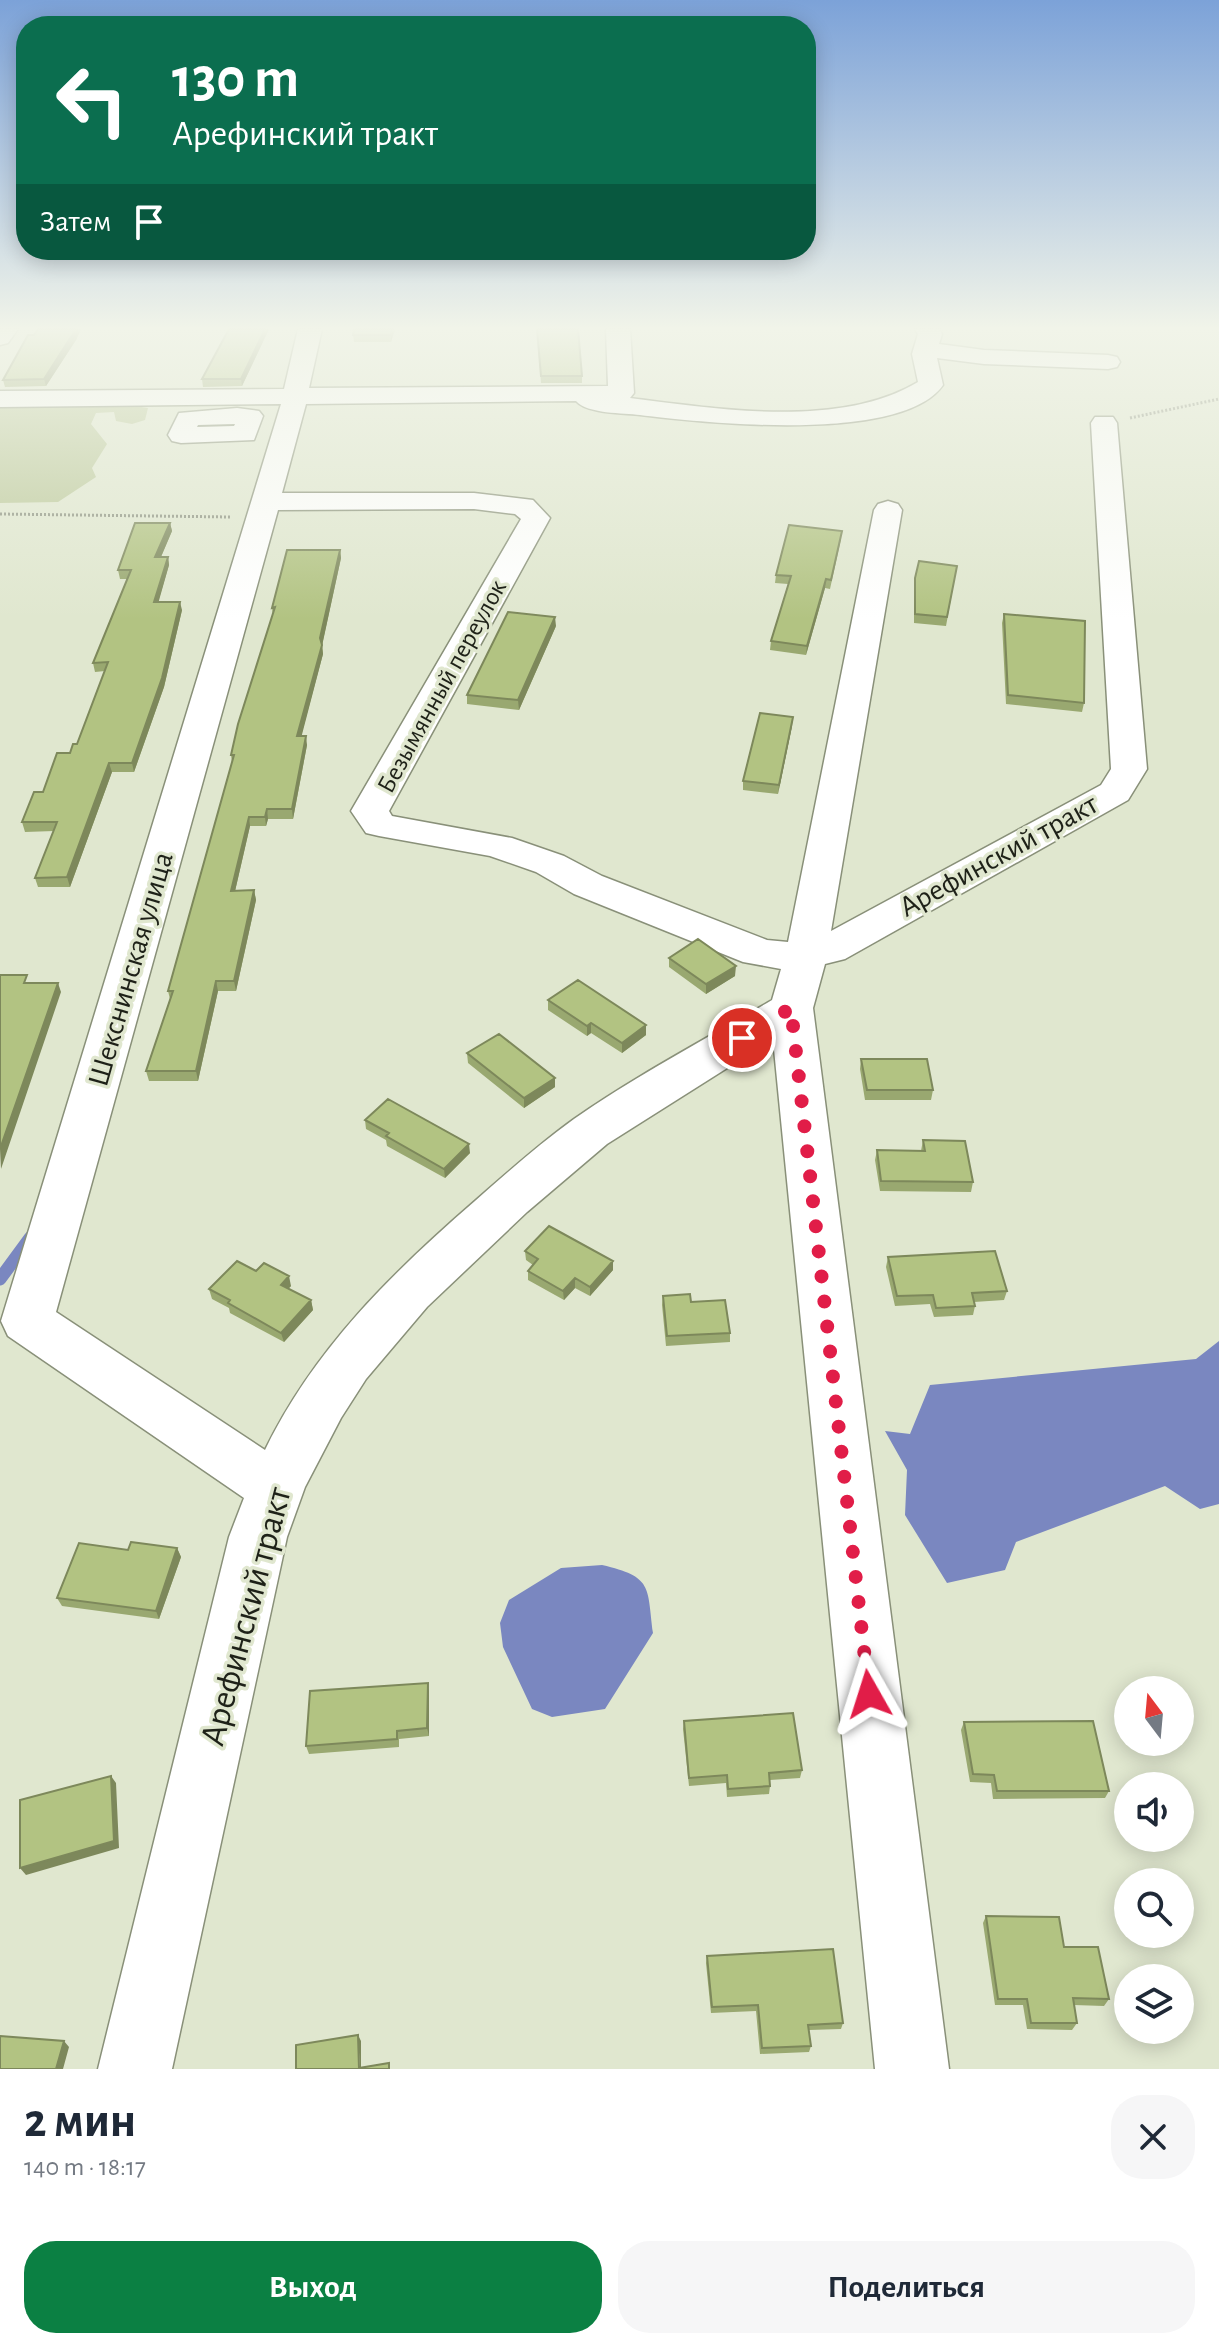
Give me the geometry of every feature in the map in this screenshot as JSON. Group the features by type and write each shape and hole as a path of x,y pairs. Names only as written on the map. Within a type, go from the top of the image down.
{"street":[{"name":"Шекснинская улица","path":"274,1487 14,1325 287,426"},
{"name":"Арефинский тракт","path":"135,2069 258,1537 274,1487 313,1411 347,1360 429,1271 551,1163 799,982 830,949 1115,792 1129,769 1104,426"},
{"name":"Безымянный переулок","path":"263,511 474,501 523,506 536,518 370,811 379,825 498,846 550,864 588,885 758,952 783,958 799,982"},
{"path":"888,510 799,982 912,2069"}],"path":[{"path":"0,514 217,516 263,511"}],"green space":[{"path":"0,426 92,426 107,444 92,468 96,477 58,502 0,503"}],"water":[{"path":"1219,1341 1219,1504 1200,1509 1165,1486 1016,1542 1005,1570 947,1583 905,1515 907,1470 885,1431 910,1434 930,1385 1196,1359"},
{"path":"602,1565 639,1579 648,1594 653,1633 605,1709 552,1717 532,1709 503,1647 500,1623 509,1600 561,1568"}],"building":[{"path":"135,523 170,523 155,557 168,557 154,602 180,602 162,678 132,763 109,763 67,877 35,878 57,822 22,822 34,792 43,792 57,753 70,753 73,744 77,744 108,662 93,663 131,570 118,570"},
{"path":"789,525 842,531 831,580 826,579 807,646 771,641 791,576 776,575"},
{"path":"287,550 340,550 320,638 322,645 297,736 306,736 292,809 267,809 265,817 249,817 231,891 254,890 234,981 216,981 196,1071 146,1071 173,991 168,991 234,755 231,755 238,724 275,607 272,608"},
{"path":"919,561 957,566 947,617 915,614 915,578"},
{"path":"508,612 555,617 518,700 467,695"},
{"path":"1004,614 1085,621 1084,703 1008,695"},
{"path":"760,713 793,717 779,785 743,781"},
{"path":"698,939 736,966 706,984 669,958"},
{"path":"0,975 27,975 24,983 58,983 0,1149"},
{"path":"578,980 646,1025 622,1043 591,1023 587,1026 548,1000"},
{"path":"499,1034 555,1078 524,1098 467,1053"},
{"path":"861,1059 927,1059 933,1090 867,1090"},
{"path":"388,1099 469,1144 444,1169 386,1136 389,1133 365,1120"},
{"path":"923,1140 965,1141 973,1182 881,1181 877,1150 925,1151"},
{"path":"549,1226 613,1261 590,1287 575,1278 563,1291 528,1271 538,1259 525,1251"},
{"path":"995,1251 1007,1291 972,1293 975,1306 936,1308 933,1295 897,1296 888,1257"},
{"path":"237,1261 256,1271 264,1263 289,1276 281,1285 311,1300 281,1333 209,1289"},
{"path":"690,1294 691,1302 725,1300 730,1333 667,1336 663,1296"},
{"path":"131,1542 177,1548 156,1611 57,1598 79,1543 128,1550"},
{"path":"428,1683 427,1728 397,1731 397,1739 306,1746 310,1691"},
{"path":"793,1713 802,1770 769,1773 770,1786 728,1789 727,1775 689,1778 684,1721"},
{"path":"1093,1721 1109,1791 997,1791 994,1775 973,1774 964,1722"},
{"path":"111,1776 114,1841 20,1868 20,1800"},
{"path":"986,1916 1059,1917 1064,1947 1098,1947 1109,1999 1073,1998 1077,2023 1031,2023 1027,1999 998,1999"},
{"path":"833,1949 843,2023 808,2025 811,2046 762,2048 758,2005 712,2007 707,1956"},
{"path":"358,2035 359,2068 389,2063 389,2069 296,2069 296,2045"},
{"path":"0,2036 64,2041 56,2069 0,2069"}],"waterway":[{"path":"0,1279 30,1238"}],"route":[{"path":"742,1038 791,1008 869,1694"}]}
